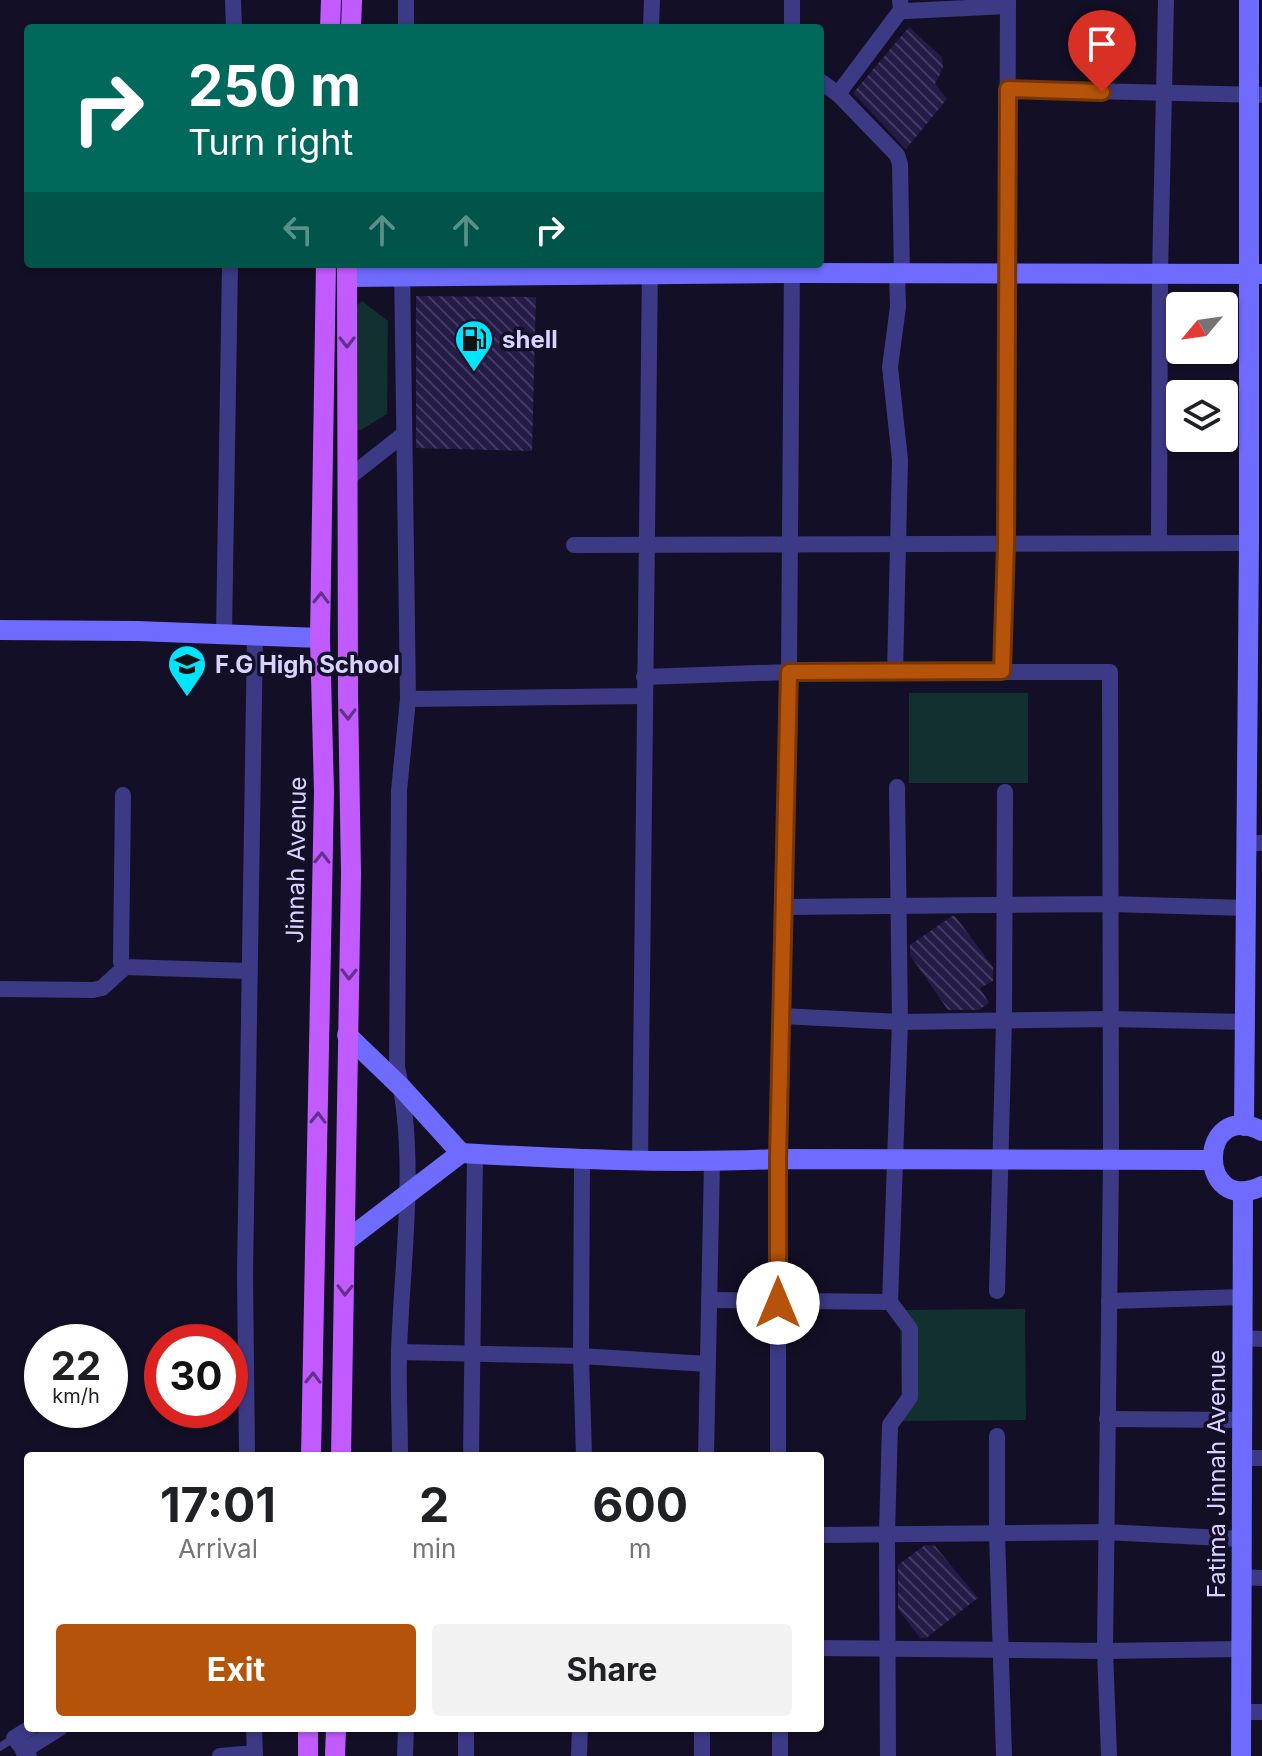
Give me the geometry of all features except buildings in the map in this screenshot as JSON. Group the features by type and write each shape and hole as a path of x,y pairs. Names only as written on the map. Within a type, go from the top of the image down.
{"main road":[{"path":"330,24 331,0"},
{"path":"351,24 352,0"},
{"name":"Jinnah Avenue","path":"311,1452 324,792 320,638 326,268"},
{"path":"341,1452 351,873 347,270"},
{"path":"308,1732 308,1756"},
{"path":"335,1756 336,1732"}],"street":[{"path":"233,0 234,24"},
{"path":"406,0 406,24"},
{"path":"651,24 652,0"},
{"path":"792,0 792,24"},
{"path":"1159,543 1160,274 1166,0"},
{"path":"1249,0 1256,96 1256,401 1249,543 1254,663 1254,843 1246,908 1254,975 1246,1022 1253,1128 1227,1130 1215,1143 1211,1160 1215,1176 1227,1187 1252,1189"},
{"path":"838,94 900,5 1008,3 1006,544 1002,671"},
{"path":"824,84 838,94 897,155 900,164 900,273 890,367 900,460 895,673"},
{"path":"1008,89 1256,96"},
{"path":"224,634 230,268"},
{"path":"347,270 792,268 900,273 1256,274"},
{"path":"778,1452 778,1159 789,672 792,268"},
{"path":"400,1452 399,1352 409,1194 397,1067 399,791 408,699 402,270"},
{"path":"640,1161 650,270"},
{"path":"347,479 404,434"},
{"path":"574,545 1249,543"},
{"path":"0,630 320,638"},
{"path":"247,1452 245,1275 255,635"},
{"path":"644,677 789,672 1110,672 1111,1160 1105,1532 1109,1756"},
{"path":"408,699 644,696"},
{"path":"888,1756 890,1425 910,1397 910,1329 890,1302 900,1022 897,787"},
{"path":"997,1291 1004,1021 1005,792"},
{"path":"123,795 121,962 125,967"},
{"path":"784,907 1110,904 1246,908"},
{"path":"0,989 93,990 102,988 125,967 248,971"},
{"path":"781,1016 900,1022 1110,1019 1246,1022"},
{"path":"347,1035 468,1153 473,1355 471,1452"},
{"path":"346,1241 468,1153 582,1160 712,1162 778,1159 1211,1160"},
{"path":"582,1160 584,1452"},
{"path":"706,1452 712,1162"},
{"name":"Fatima Jinnah Avenue","path":"1241,1756 1241,1649 1252,1577 1242,1539 1252,1458 1242,1420 1252,1339 1243,1297 1252,1189"},
{"path":"1109,1301 1243,1297"},
{"path":"709,1300 890,1302"},
{"path":"399,1352 581,1356 707,1364"},
{"path":"1107,1419 1242,1420"},
{"path":"997,1436 1004,1756"},
{"path":"824,1535 1105,1532 1242,1539"},
{"path":"824,1648 1241,1649"},
{"path":"1241,1712 1262,1712"},
{"path":"16,1750 27,1732"},
{"path":"16,1750 52,1732"},
{"path":"220,1756 255,1754 254,1732"},
{"path":"405,1756 406,1732"},
{"path":"466,1732 466,1756"},
{"path":"579,1756 580,1732"},
{"path":"702,1732 702,1756"},
{"path":"780,1732 780,1756"}],"green space":[{"path":"362,301 388,321 387,414 354,431 356,306"},
{"path":"909,693 1028,693 1028,783 909,783"},
{"path":"1025,1309 1026,1420 902,1421 900,1310"}],"place":[{"name":"shell","path":"474,373"},
{"name":"F.G High School","path":"187,698"}],"route":[{"path":"778,1303 778,1159 789,672 1002,671 1006,544 1008,89 1102,92"}]}
